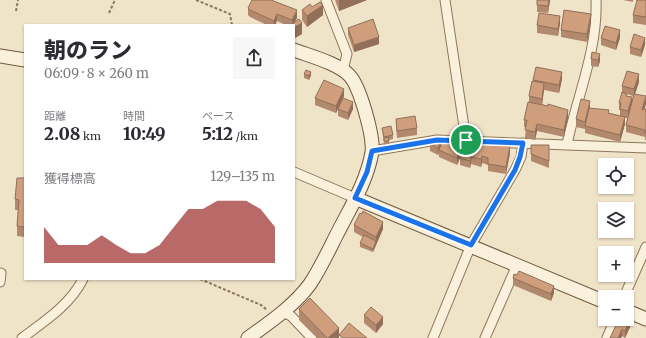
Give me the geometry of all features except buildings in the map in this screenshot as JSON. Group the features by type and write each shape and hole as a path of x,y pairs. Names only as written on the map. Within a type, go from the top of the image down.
{"street":[{"path":"326,0 347,54 343,70"},
{"path":"445,0 466,140"},
{"path":"567,144 592,46 597,21 596,0"},
{"path":"248,338 279,315 310,284 355,198 367,172 372,151 368,125 359,92 350,76 343,70 295,50"},
{"path":"0,56 24,60"},
{"path":"372,151 437,140 646,148"},
{"path":"433,338 471,245 515,170 523,143"},
{"path":"295,172 598,299"},
{"path":"627,290 646,247"},
{"path":"485,338 517,264"},
{"path":"22,338 67,302 82,280"},
{"path":"634,314 646,319"},
{"path":"279,315 291,316 312,338"},
{"path":"607,338 612,326"}],"path":[{"path":"16,11 18,0"},
{"path":"109,13 115,0"},
{"path":"196,0 230,14 232,24"},
{"path":"202,280 261,305 279,315"}],"route":[{"path":"437,140 466,140 523,143 515,170 471,245 355,198 367,172 372,151 437,140"}]}
